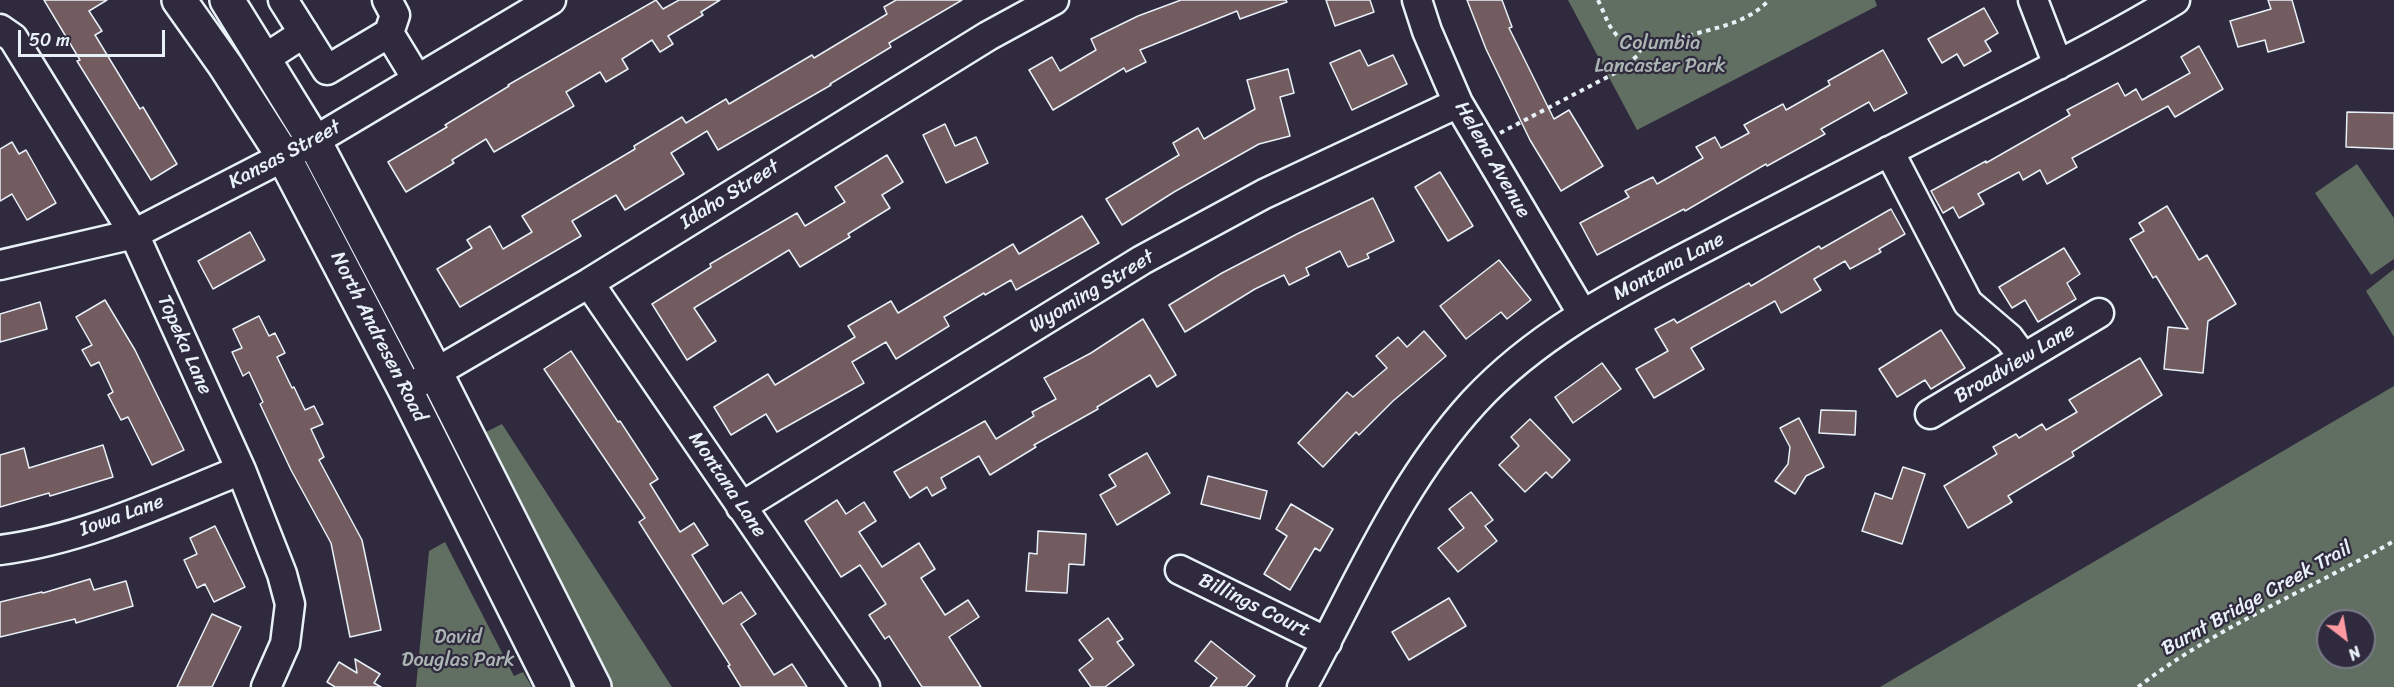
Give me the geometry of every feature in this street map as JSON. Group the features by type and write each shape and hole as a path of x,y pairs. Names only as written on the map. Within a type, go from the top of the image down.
{"main road":[{"name":"North Andresen Road","path":"179,0 225,65 284,157 405,390 554,687"},
{"name":"North Andresen Road","path":"227,0 314,141 436,374 594,687"}],"street":[{"path":"284,0 327,69 389,33 395,15 387,0"},
{"name":"Idaho Street","path":"405,390 590,283 988,36 1054,0"},
{"name":"Helena Avenue","path":"1417,0 1427,31 1458,103 1582,313"},
{"path":"2033,0 2058,64"},
{"name":"Montana Lane","path":"1302,687 1394,511 1443,438 1475,401 1516,362 1582,313 2058,64 2175,0"},
{"name":"Kansas Street","path":"0,265 134,234 314,141 417,80 536,4"},
{"name":"Topeka Lane","path":"0,29 14,38 134,234 241,470 282,574 290,604 285,644 266,687"},
{"path":"264,59 304,33"},
{"path":"389,33 417,80"},
{"name":"Wyoming Street","path":"741,507 1142,260 1264,194 1458,103"},
{"path":"1889,151 1968,303 2009,338 2023,357"},
{"name":"Montana Lane","path":"590,283 865,687"},
{"name":"Broadview Lane","path":"1930,414 2099,313"},
{"name":"Iowa Lane","path":"0,550 27,547 103,526 241,470"},
{"name":"Billings Court","path":"1180,570 1327,642"}],"path":[{"path":"1598,0 1607,23 1617,36 1627,43 1642,48 1658,46 1726,26 1750,14 1768,0"},
{"path":"1481,143 1619,71 1637,56 1642,48"},
{"name":"Burnt Bridge Creek Trail","path":"2138,687 2168,664 2212,637 2394,541"}],"green space":[{"name":"Columbia Lancaster Park","path":"1568,0 1875,0 1877,6 1637,130"},
{"path":"2357,164 2394,218 2394,259 2371,275 2315,193"},
{"path":"2394,269 2394,337 2366,291"},
{"path":"2394,386 2394,687 1880,687"},
{"path":"502,424 672,687 606,687 482,434"},
{"name":"David Douglas Park","path":"445,542 514,676 523,672 532,687 416,687 429,551"}],"building":[{"path":"44,0 107,0 89,11 102,31 95,35 140,109 143,107 177,164 151,180 77,61 80,60"},
{"path":"656,0 663,9 679,0 720,0 701,12 703,15 668,36 673,44 660,52 652,40 622,59 628,69 606,82 600,72 566,92 574,106 494,152 486,139 452,160 454,163 406,192 388,162 447,127 445,125 508,85"},
{"path":"896,0 962,0 889,43 891,47 831,85 718,150 707,131 671,153 684,174 625,210 616,195 572,221 581,236 460,307 437,269 472,248 467,240 490,226 503,249 532,232 522,216 635,149 634,146 682,117 686,123 726,99 729,104 812,55 814,58 887,14 884,7"},
{"path":"1181,0 1286,0 1287,2 1240,19 1237,11 1140,50 1146,62 1126,72 1124,68 1053,110 1029,70 1052,57 1060,71 1096,50 1091,39 1138,16"},
{"path":"1326,0 1370,0 1374,12 1335,26"},
{"path":"1467,0 1502,0 1512,27 1509,28 1554,119 1569,110 1603,166 1561,191 1530,140 1486,49"},
{"path":"2268,0 2292,0 2304,42 2268,52 2265,40 2238,47 2230,21 2271,9"},
{"path":"1984,8 1998,33 1985,41 1991,51 1964,66 1957,54 1942,63 1928,39"},
{"path":"2199,46 2223,89 2175,117 2168,106 2072,158 2077,167 2047,184 2040,170 2023,180 2019,172 1978,194 1984,204 1959,218 1953,207 1943,213 1931,191 1986,161 1986,163 2070,115 2067,110 2118,83 2125,96 2136,89 2142,100 2190,73 2181,57"},
{"path":"1360,50 1368,66 1393,55 1407,84 1352,110 1330,63"},
{"path":"1883,50 1907,93 1874,111 1869,102 1821,129 1825,134 1767,166 1766,164 1685,211 1684,209 1597,255 1580,223 1629,197 1625,191 1653,177 1657,184 1703,158 1696,147 1715,137 1721,148 1749,133 1744,125 1783,104 1786,110 1830,85 1828,81"},
{"path":"1288,69 1294,93 1280,97 1290,136 1259,144 1174,192 1122,225 1106,199 1179,155 1173,143 1198,128 1204,139 1255,109 1247,80"},
{"path":"2347,112 2394,113 2394,149 2346,147"},
{"path":"945,124 955,146 976,137 988,163 946,183 923,135"},
{"path":"12,142 19,154 26,150 56,203 27,220 12,194 0,201 0,149"},
{"path":"887,155 903,182 882,195 890,208 848,234 850,237 800,267 789,250 694,308 716,341 687,360 652,304 711,267 710,264 797,213 805,226 845,202 835,187"},
{"path":"1440,172 1473,226 1448,241 1415,187"},
{"path":"1373,198 1394,241 1367,254 1369,258 1348,267 1340,251 1306,268 1309,275 1289,285 1284,275 1255,289 1185,332 1169,305 1222,273"},
{"path":"2167,206 2199,260 2207,255 2236,304 2208,321 2203,373 2164,369 2168,327 2188,329 2156,276 2153,278 2130,239 2144,231 2139,223"},
{"path":"1891,209 1905,234 1879,249 1881,252 1850,269 1845,261 1814,279 1821,290 1781,313 1775,301 1691,348 1704,369 1654,398 1636,369 1668,351 1655,329 1674,319 1677,323 1749,283 1751,286 1819,246 1821,249"},
{"path":"1082,216 1099,243 1016,290 1011,280 985,295 984,293 944,317 949,326 896,359 886,342 852,362 864,383 777,432 766,414 731,435 714,407 768,374 775,385 855,337 848,326 891,301 898,313 1013,244 1019,254"},
{"path":"250,232 265,260 213,289 198,261"},
{"path":"2064,248 2080,274 2067,283 2076,299 2038,322 2025,300 2012,308 1999,287"},
{"path":"1499,260 1531,300 1507,319 1501,312 1466,339 1440,306"},
{"path":"105,300 135,350 184,450 152,465 128,417 121,420 108,395 113,392 99,362 91,366 82,350 92,345 76,317"},
{"path":"40,302 47,329 0,342 0,314"},
{"path":"259,316 269,336 275,333 285,353 277,357 305,410 314,406 323,424 311,429 324,457 319,460 362,540 381,630 350,637 331,543 291,470 260,404 263,402 249,372 243,376 232,352 242,348 233,329"},
{"path":"1143,319 1176,375 1157,387 1150,375 1097,407 1098,409 1034,445 1036,447 990,475 979,456 941,478 946,488 932,496 927,487 910,498 894,472 985,421 996,439 1034,416 1032,412 1056,399 1044,378 1091,353"},
{"path":"1941,330 1965,368 1931,389 1925,380 1897,397 1879,369"},
{"path":"1424,331 1446,356 1393,401 1359,435 1356,432 1323,467 1298,443 1347,392 1353,397 1387,368 1376,356 1398,337 1407,347"},
{"path":"571,351 658,479 650,484 680,532 694,523 708,545 692,555 723,604 741,592 756,614 741,624 774,675 792,664 807,687 741,687 728,666 730,665 639,522 645,518 544,369"},
{"path":"2140,358 2162,395 2072,452 2074,456 2008,496 2012,502 1968,528 1944,486 1997,454 1993,447 2016,434 2019,438 2042,424 2046,430 2077,412 2069,400"},
{"path":"1602,363 1621,389 1573,423 1555,397"},
{"path":"1821,410 1856,411 1855,435 1819,433"},
{"path":"1799,418 1824,467 1806,476 1795,494 1775,481 1788,464 1790,447 1780,428"},
{"path":"1530,419 1570,460 1552,478 1546,472 1525,492 1499,465 1519,446 1511,437"},
{"path":"103,445 113,477 50,496 49,493 0,507 0,455 24,448 29,468"},
{"path":"1147,453 1170,493 1117,525 1100,495 1116,486 1109,475"},
{"path":"1903,467 1925,474 1902,544 1862,531 1875,493 1892,499"},
{"path":"1208,476 1267,491 1260,519 1201,504"},
{"path":"1471,492 1493,520 1485,526 1497,541 1458,572 1438,548 1464,528 1449,509"},
{"path":"837,500 846,514 864,502 876,521 859,532 882,567 919,543 935,569 921,578 945,615 968,600 979,617 949,637 981,687 922,687 889,636 885,639 869,615 886,604 860,565 841,577 805,521"},
{"path":"1291,504 1333,529 1320,551 1315,548 1290,590 1264,574 1287,536 1276,529"},
{"path":"215,526 245,587 214,602 205,584 197,588 184,560 197,554 190,538"},
{"path":"1038,531 1086,534 1084,565 1069,564 1067,593 1026,591 1029,553 1037,554"},
{"path":"90,579 94,590 126,581 133,606 76,623 75,619 0,637 0,602 43,593"},
{"path":"1449,598 1466,626 1409,660 1392,632"},
{"path":"212,614 241,627 212,687 177,687"},
{"path":"1108,618 1123,639 1117,642 1134,665 1105,687 1091,687 1079,670 1093,659 1079,640"},
{"path":"1211,641 1255,676 1246,687 1210,687 1217,678 1195,661"},
{"path":"355,659 380,674 374,683 381,687 335,687 327,682 339,662 357,673"}]}
